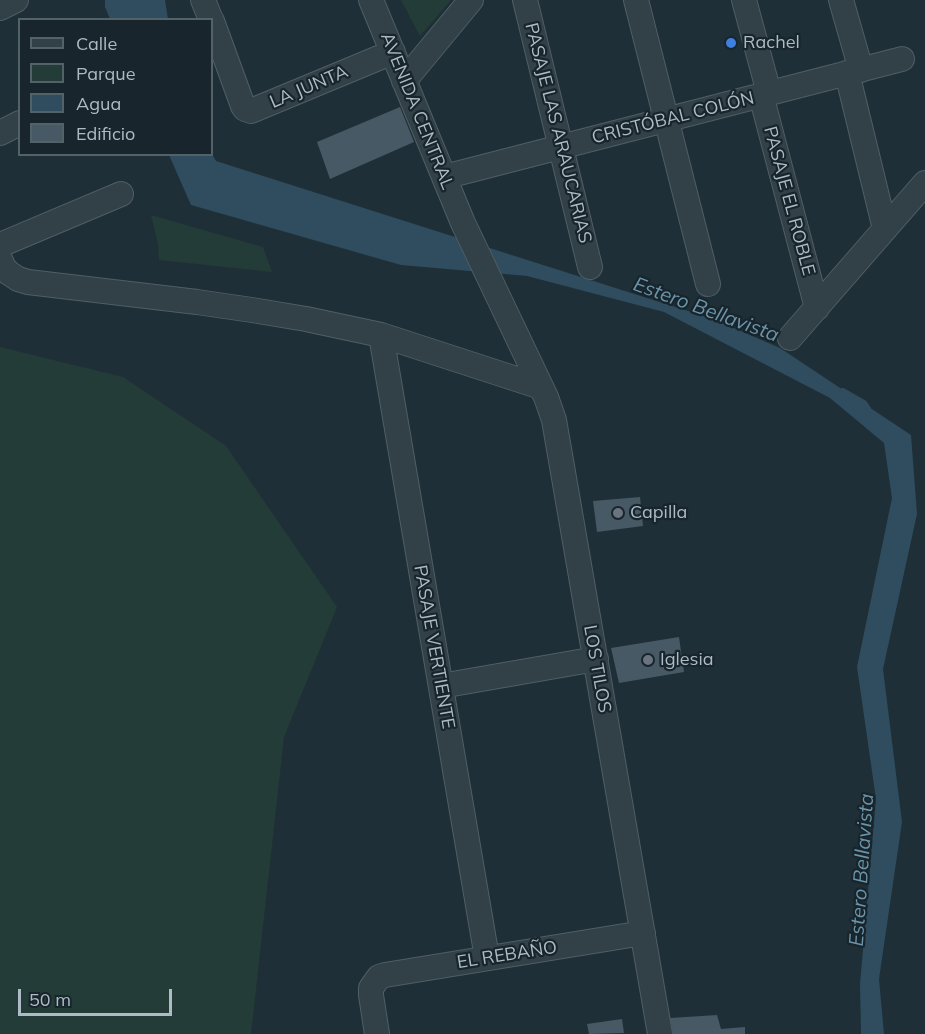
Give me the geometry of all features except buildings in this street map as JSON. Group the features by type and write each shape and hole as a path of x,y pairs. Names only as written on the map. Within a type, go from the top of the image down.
{"street":[{"path":"0,8 16,0"},
{"name":"LA JUNTA","path":"203,0 210,18"},
{"name":"AVENIDA CENTRAL","path":"372,0 463,223 505,313"},
{"path":"404,81 471,0"},
{"name":"PASAJE LAS ARAUCARIAS","path":"525,0 590,267"},
{"path":"636,0 708,284"},
{"name":"PASAJE EL ROBLE","path":"744,0 817,308"},
{"path":"841,0 885,229"},
{"name":"LA JUNTA","path":"213,25 243,106 251,111 393,52"},
{"name":"CRISTÓBAL COLÓN","path":"444,177 902,59"},
{"path":"0,133 18,124"},
{"path":"790,338 925,183"},
{"path":"0,245 121,194"},
{"path":"0,259 9,273 28,282 306,319 381,335 541,387"},
{"name":"LOS TILOS","path":"505,313 541,387 557,433 660,1034"},
{"name":"PASAJE VERTIENTE","path":"381,335 487,958"},
{"path":"441,686 596,659"},
{"name":"EL REBAÑO","path":"377,1034 371,988 379,977 643,933"}],"green space":[{"path":"401,0 451,0 420,36"},
{"path":"151,215 263,247 272,272 159,260 158,244"},
{"path":"0,347 123,377 226,446 337,607 284,737 251,1034 0,1034"}],"water":[{"path":"105,0 165,0 168,18 110,18"},
{"path":"169,156 213,156 216,161 713,319 780,348 911,435 917,514 883,669 902,822 879,979 884,1034 861,1034 860,984 876,799 857,667 892,498 884,443 830,398 664,312 527,276 401,265 191,205"}],"waterway":[{"name":"Estero Bellavista","path":"843,391 864,403 868,409"}],"place":[{"name":"Rachel","path":"731,43"},
{"name":"Capilla","path":"618,513"},
{"name":"Iglesia","path":"648,660"}]}
